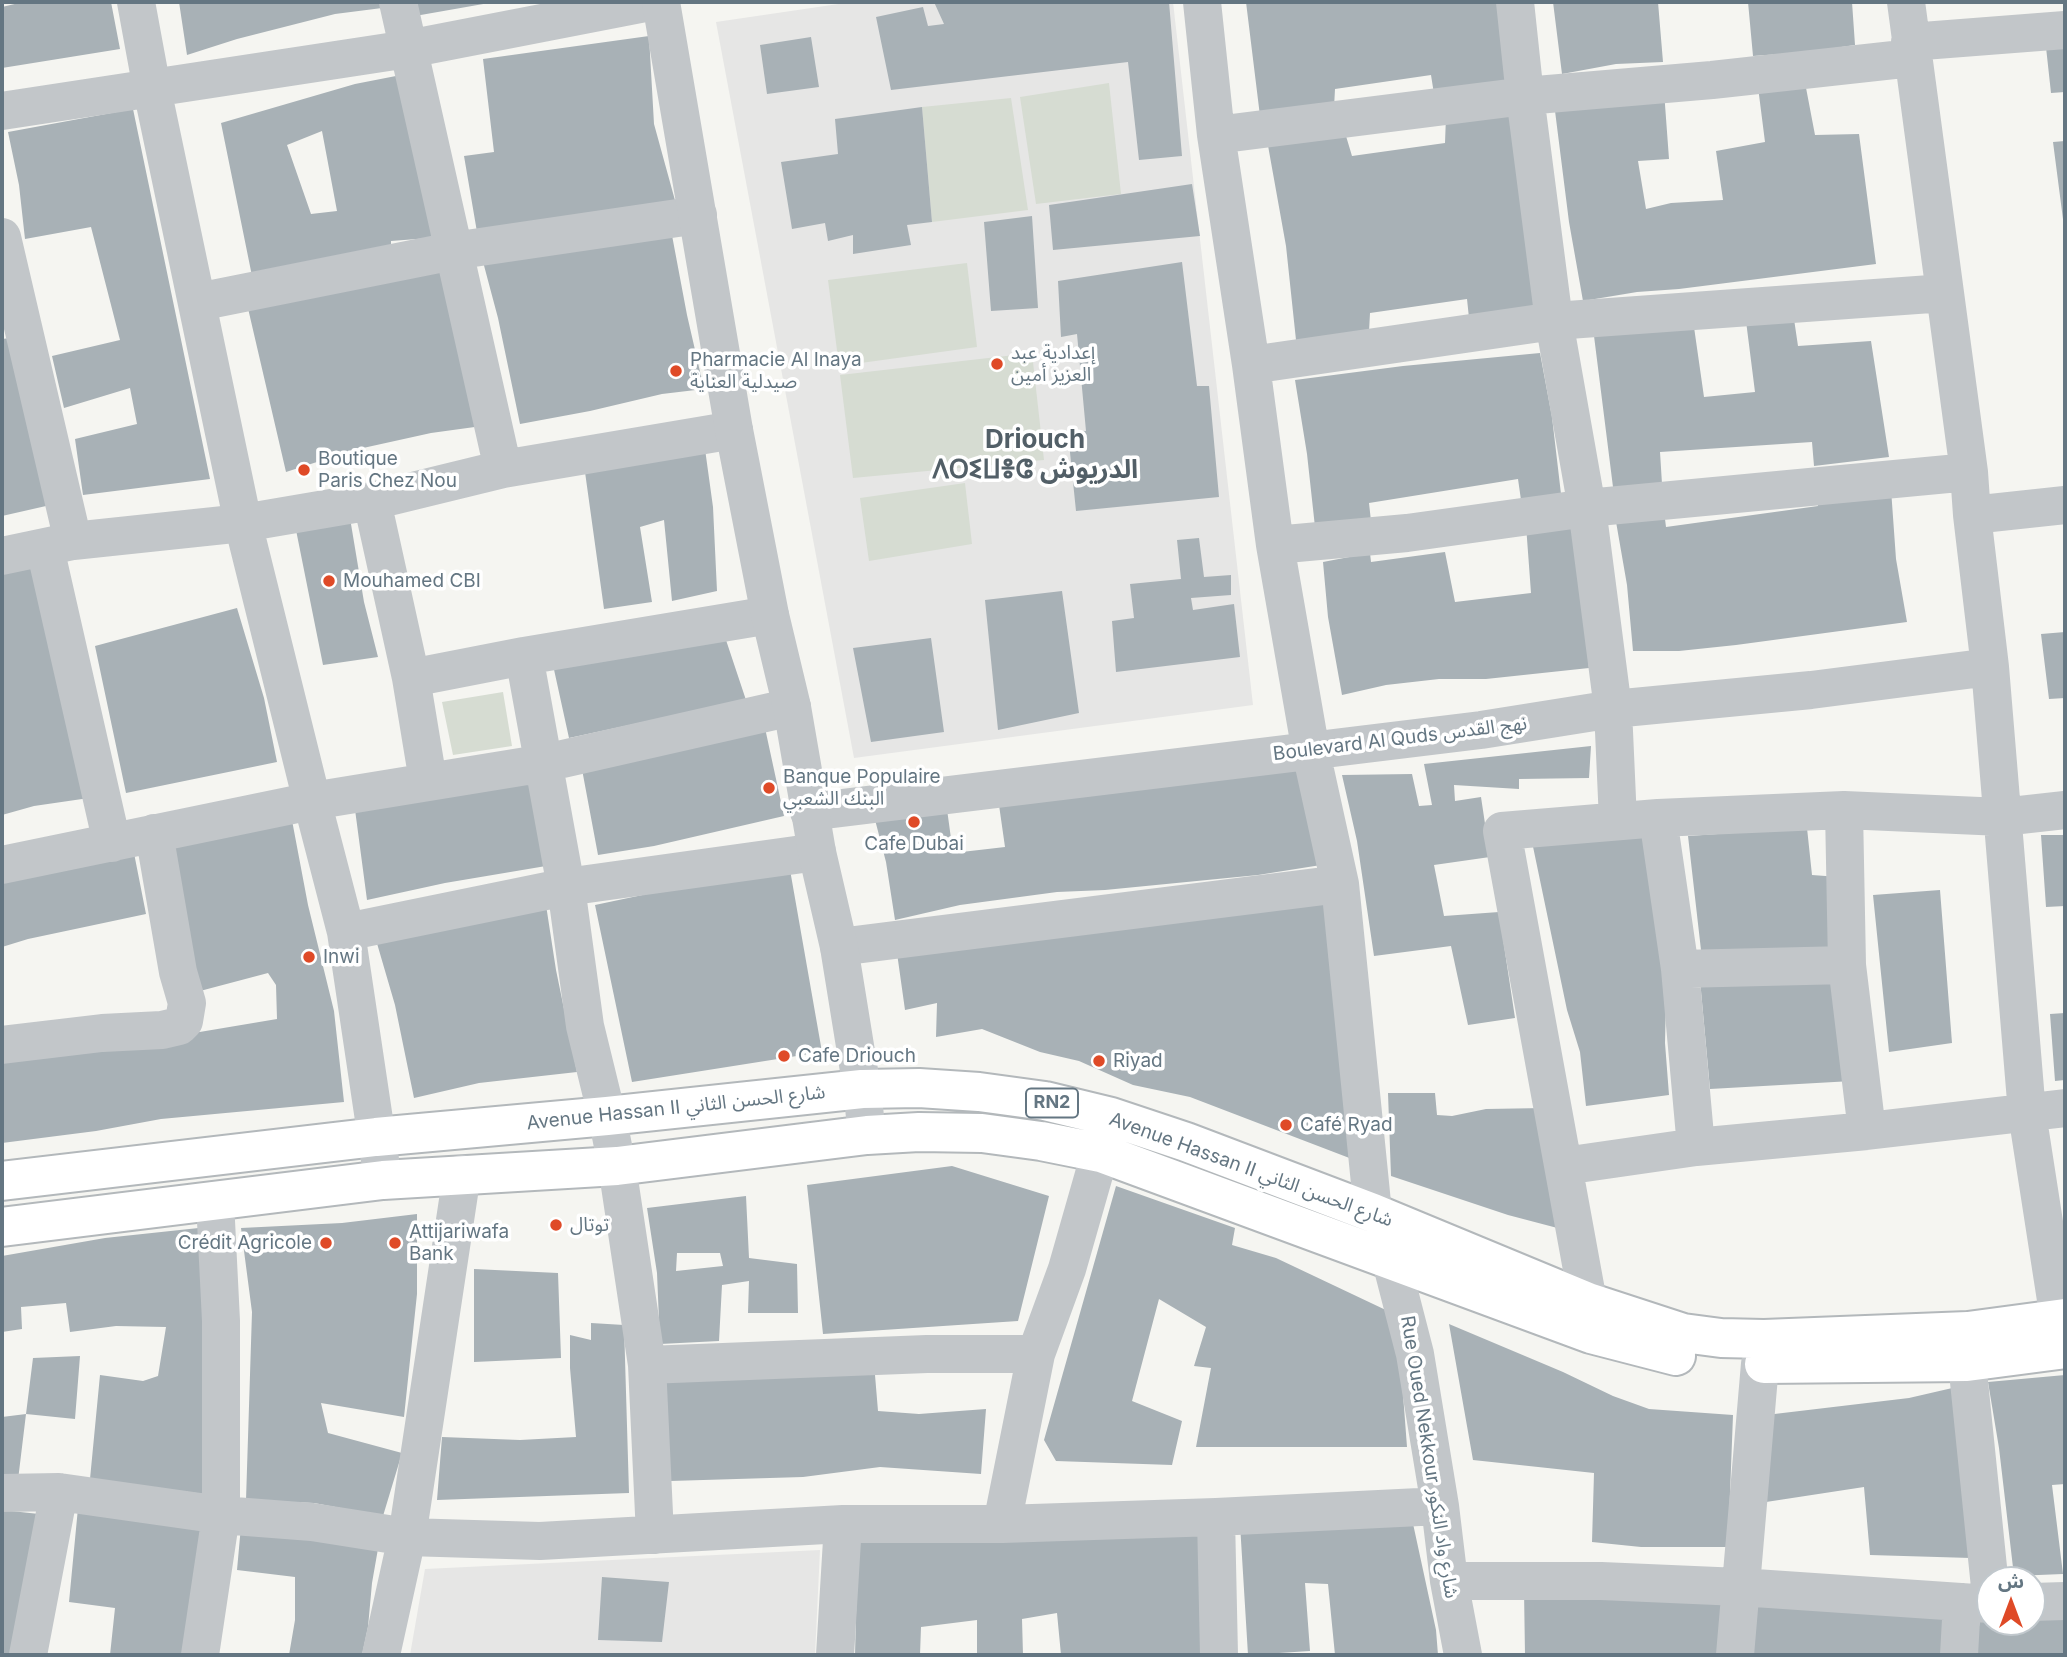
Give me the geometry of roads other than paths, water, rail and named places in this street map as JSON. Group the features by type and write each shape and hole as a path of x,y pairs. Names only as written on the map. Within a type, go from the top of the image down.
{"main road":[{"name":"Avenue Hassan II شارع الحسن الثاني","path":"2,1181 376,1137 862,1089 919,1088 979,1092 1045,1101 1111,1117 1273,1173 1373,1213 1590,1318 1679,1357 1760,1364 1967,1362 2063,1334"},
{"name":"Avenue Hassan II شارع الحسن الثاني","path":"2,1227 383,1180 617,1166 867,1135 982,1133 1101,1153 1391,1261 1590,1318 1721,1338 1764,1339 1968,1331 2063,1334"}],"street":[{"path":"136,2 243,523 346,932 383,1180"},
{"path":"398,2 503,469"},
{"path":"2,111 408,49 650,2"},
{"path":"660,2 734,430 770,615 792,707 817,852 839,947 867,1135"},
{"name":"Rue Oued Nekkour شارع واد النکور","path":"1202,2 1216,135 1275,545 1311,752 1340,884 1373,1213 1391,1261 1415,1354 1440,1506 1449,1581 1463,1655"},
{"path":"1515,2 1554,321 1587,508 1613,709 1618,821"},
{"path":"1906,2 1969,472 1990,667 2027,1113 2063,1334"},
{"path":"1216,135 1525,96 1712,79 2065,30"},
{"path":"198,302 453,251 698,215"},
{"path":"2,237 113,843"},
{"path":"1251,365 1554,321 1945,293"},
{"path":"2,556 59,545 243,523 372,501 503,469 734,430"},
{"path":"1275,545 1407,533 1587,508 1969,472"},
{"path":"372,501 411,678 429,781"},
{"path":"1972,515 2065,505"},
{"path":"411,678 524,656 770,615"},
{"path":"524,656 566,887 585,1026 617,1166 647,1365 655,1535"},
{"name":"Boulevard Al Quds نهج القدس","path":"809,812 1311,752 1481,730 1613,709 1811,690 1990,667"},
{"path":"2,865 312,801 545,763 792,707"},
{"path":"1844,810 1847,965 1867,1131"},
{"path":"1590,1318 1503,831 1658,818 1844,810 2001,817 2065,810"},
{"path":"1658,818 1680,969 1696,1147"},
{"path":"2,1045 102,1033 162,1030 179,1026 184,1021 187,1003 178,972 154,833"},
{"path":"346,932 566,887 817,852"},
{"path":"839,947 1340,884"},
{"path":"1680,969 1847,965"},
{"path":"1564,1166 1696,1147 2065,1108"},
{"path":"1002,1524 1037,1354 1067,1269 1111,1117"},
{"path":"381,1655 407,1537 462,1174"},
{"path":"200,1655 221,1515 221,1321 215,1201"},
{"path":"647,1365 927,1354 1037,1354"},
{"path":"1967,1362 1979,1566"},
{"path":"1735,1655 1760,1364"},
{"path":"28,1655 59,1492"},
{"path":"2,1493 59,1492 221,1515 312,1521 407,1537 540,1541 843,1524 1002,1524 1440,1506"},
{"path":"1216,1517 1219,1655"},
{"path":"835,1655 843,1524"},
{"path":"1449,1581 1601,1581 1976,1598"},
{"path":"2046,1602 2065,1601"},
{"path":"1959,1655 1976,1611"}],"place":[{"name":"إعدادية عبد العزيز أمين","path":"997,364"},
{"name":"Pharmacie Al Inaya صيدلية العناية","path":"676,371"},
{"name":"Boutique Paris Chez Nou","path":"304,470"},
{"name":"Mouhamed CBI","path":"329,581"},
{"name":"Banque Populaire البنك الشعبي","path":"769,788"},
{"name":"Cafe Dubai","path":"914,822"},
{"name":"Inwi","path":"309,957"},
{"name":"Cafe Driouch","path":"784,1056"},
{"name":"Riyad","path":"1099,1061"},
{"name":"Café Ryad","path":"1286,1125"},
{"name":"توتال","path":"556,1225"},
{"name":"Crédit Agricole","path":"326,1243"},
{"name":"Attijariwafa Bank","path":"395,1243"}],"district":[{"name":"Driouch ⴷⵔⵉⵡⴻⵛ الدريوش","path":"1035,455"}]}
